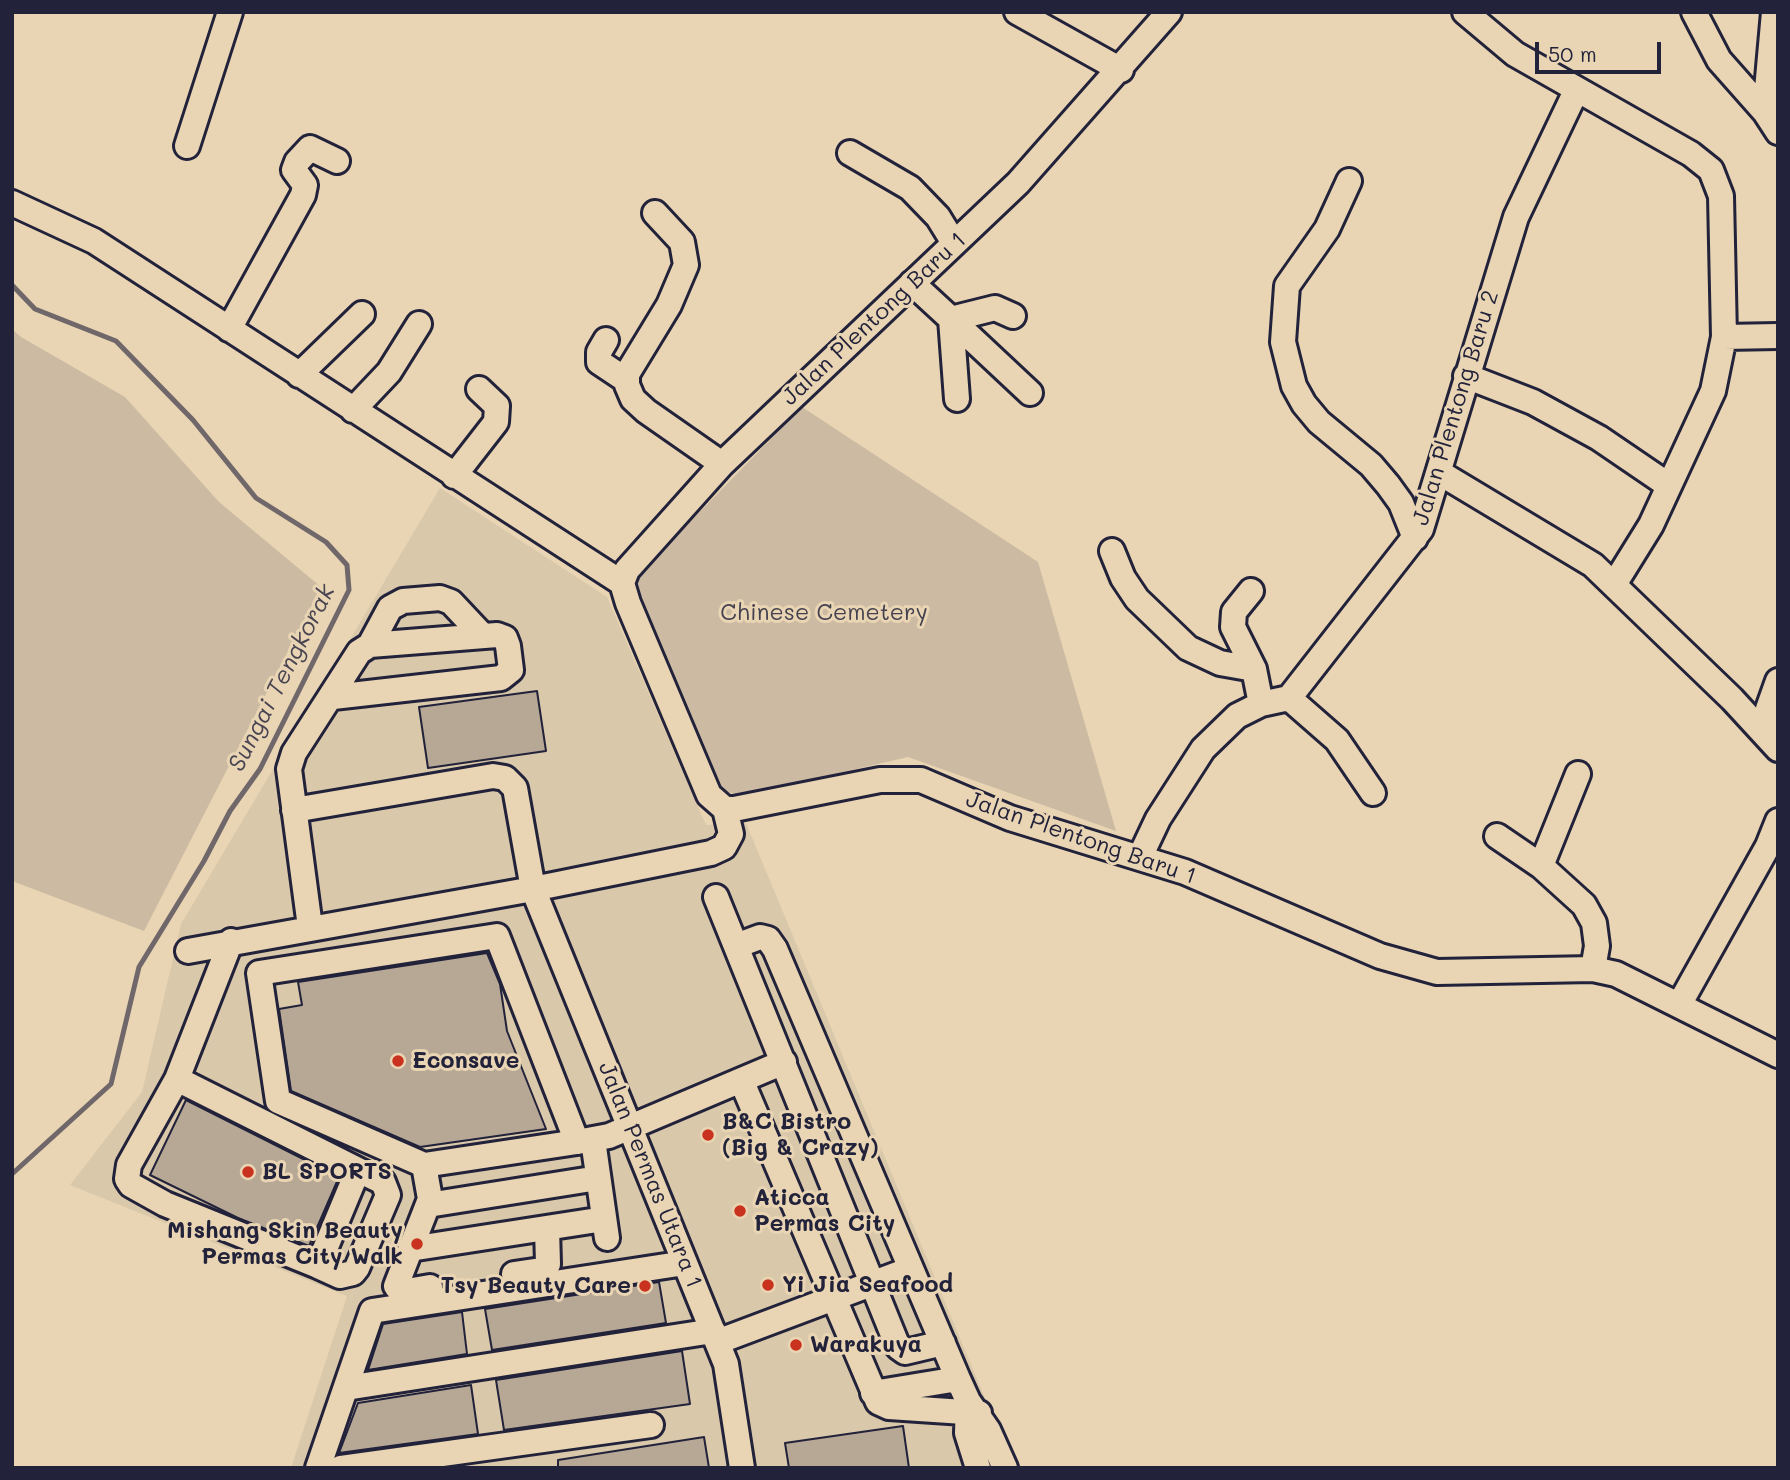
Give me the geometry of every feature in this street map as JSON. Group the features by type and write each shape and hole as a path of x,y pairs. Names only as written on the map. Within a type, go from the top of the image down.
{"street":[{"path":"187,146 230,12"},
{"path":"1017,12 1121,70"},
{"name":"Jalan Plentong Baru 1","path":"622,583 627,570 722,464 1018,183 1121,70 1169,12"},
{"path":"1465,12 1515,54 1691,154 1711,170 1721,196 1737,338 1651,524 1615,583"},
{"path":"1694,12 1719,60 1759,107"},
{"path":"1759,107 1774,12"},
{"name":"Jalan Plentong Baru 2","path":"1289,698 1415,538 1440,473 1466,376 1516,217 1576,91"},
{"path":"229,329 303,195 305,185 294,170 297,163 310,148 337,161"},
{"path":"850,153 910,188 938,218 954,243"},
{"path":"1349,181 1327,229 1292,274 1287,286 1283,342 1294,386 1304,404 1319,422 1371,465 1388,485 1401,503 1415,538"},
{"path":"12,203 94,241 622,583 704,786 715,803 725,809 731,834 724,847 711,853 533,889 231,941 188,951"},
{"path":"626,380 669,305 686,265 682,242 655,213"},
{"path":"912,283 1030,393"},
{"path":"951,319 998,308 1013,316"},
{"path":"299,375 362,314"},
{"path":"951,319 957,399"},
{"path":"353,410 389,372 419,324"},
{"path":"1737,338 1778,336"},
{"path":"606,340 599,352 599,362 626,380 633,399 722,464"},
{"path":"1466,376 1533,402 1599,438 1668,485"},
{"path":"454,476 496,422 497,406 479,389"},
{"path":"1440,473 1593,565 1615,583 1772,742"},
{"path":"1112,551 1123,578 1137,600 1188,648 1212,660 1254,670"},
{"path":"1251,591 1234,612 1233,627 1254,670 1261,704"},
{"path":"370,645 390,608 403,601 440,598 451,602 483,636"},
{"path":"310,927 289,769 295,753 333,697 359,652 370,645 483,636 505,638 511,670 508,675 333,697"},
{"path":"1772,742 1768,709 1778,681"},
{"path":"1140,857 1158,819 1203,749 1237,716 1261,704 1289,698 1337,740 1373,793"},
{"path":"1541,866 1578,774"},
{"name":"Jalan Permas Utara 1","path":"294,810 494,776 505,778 515,788 533,889 715,1337 730,1384 743,1468"},
{"name":"Jalan Plentong Baru 1","path":"725,809 785,801 880,780 910,778 929,783 1041,829 1185,872 1380,956 1418,968 1437,972 1487,974 1593,969 1616,974 1778,1055"},
{"path":"1679,1005 1773,849 1778,821"},
{"path":"1497,836 1541,866 1584,905 1594,923 1597,946 1593,969"},
{"path":"716,897 901,1351 943,1343"},
{"path":"410,1249 547,1228 605,1229 598,1178 585,1141 497,936 259,973 278,1101 424,1165 585,1141 631,1128 784,1062"},
{"path":"736,946 760,937 768,939 775,949 968,1401 1005,1468"},
{"path":"177,1079 383,1182 388,1195 353,1273 340,1276 165,1204 131,1185 127,1171 129,1165 177,1079 231,941"},
{"path":"742,1082 878,1402 889,1407 968,1401"},
{"path":"424,1165 430,1199 396,1286 401,1292 541,1270 548,1264 550,1255 547,1228"},
{"path":"318,1266 358,1170"},
{"path":"428,1205 598,1178"},
{"path":"318,1468 372,1311 685,1263"},
{"path":"345,1388 715,1337 911,1269"},
{"path":"873,1393 968,1401"},
{"path":"968,1401 967,1433 978,1468"},
{"path":"341,1468 651,1425"}],"shaded area":[{"path":"440,488 607,597 706,825 746,823 1014,1468 291,1468 347,1296 70,1185 142,1092 181,924"}],"green space":[{"path":"12,329 21,337 125,397 219,502 321,587 144,931 12,881"},
{"name":"Chinese Cemetery","path":"802,407 1038,562 1116,831 908,757 740,796 714,787 634,590 641,572"}],"building":[{"path":"537,691 546,751 428,768 419,707"},
{"name":"Econsave","path":"487,953 500,984 507,1031 546,1129 420,1147 291,1091 279,1009 302,1005 298,982"},
{"name":"BL SPORTS","path":"186,1100 339,1177 309,1246 238,1218 150,1175"},
{"path":"659,1282 666,1323 492,1350 485,1309"},
{"path":"462,1312 467,1354 368,1370 383,1324"},
{"path":"682,1351 690,1404 504,1430 496,1380"},
{"path":"471,1385 478,1434 339,1453 358,1403"},
{"path":"903,1426 909,1468 789,1468 785,1443"},
{"path":"704,1437 709,1468 558,1468 558,1460"}],"waterway":[{"name":"Sungai Tengkorak","path":"12,285 35,309 116,341 193,420 256,498 326,542 347,565 349,590 260,769 230,811 204,861 139,967 111,1084 12,1174"}],"place":[{"name":"Econsave","path":"398,1061"},
{"name":"B&C Bistro (Big & Crazy)","path":"708,1135"},
{"name":"BL SPORTS","path":"248,1172"},
{"name":"Aticca Permas City","path":"740,1211"},
{"name":"Mishang Skin Beauty Permas City Walk","path":"417,1244"},
{"name":"Yi Jia Seafood","path":"768,1285"},
{"name":"Tsy Beauty Care","path":"645,1286"},
{"name":"Warakuya","path":"796,1345"}]}
